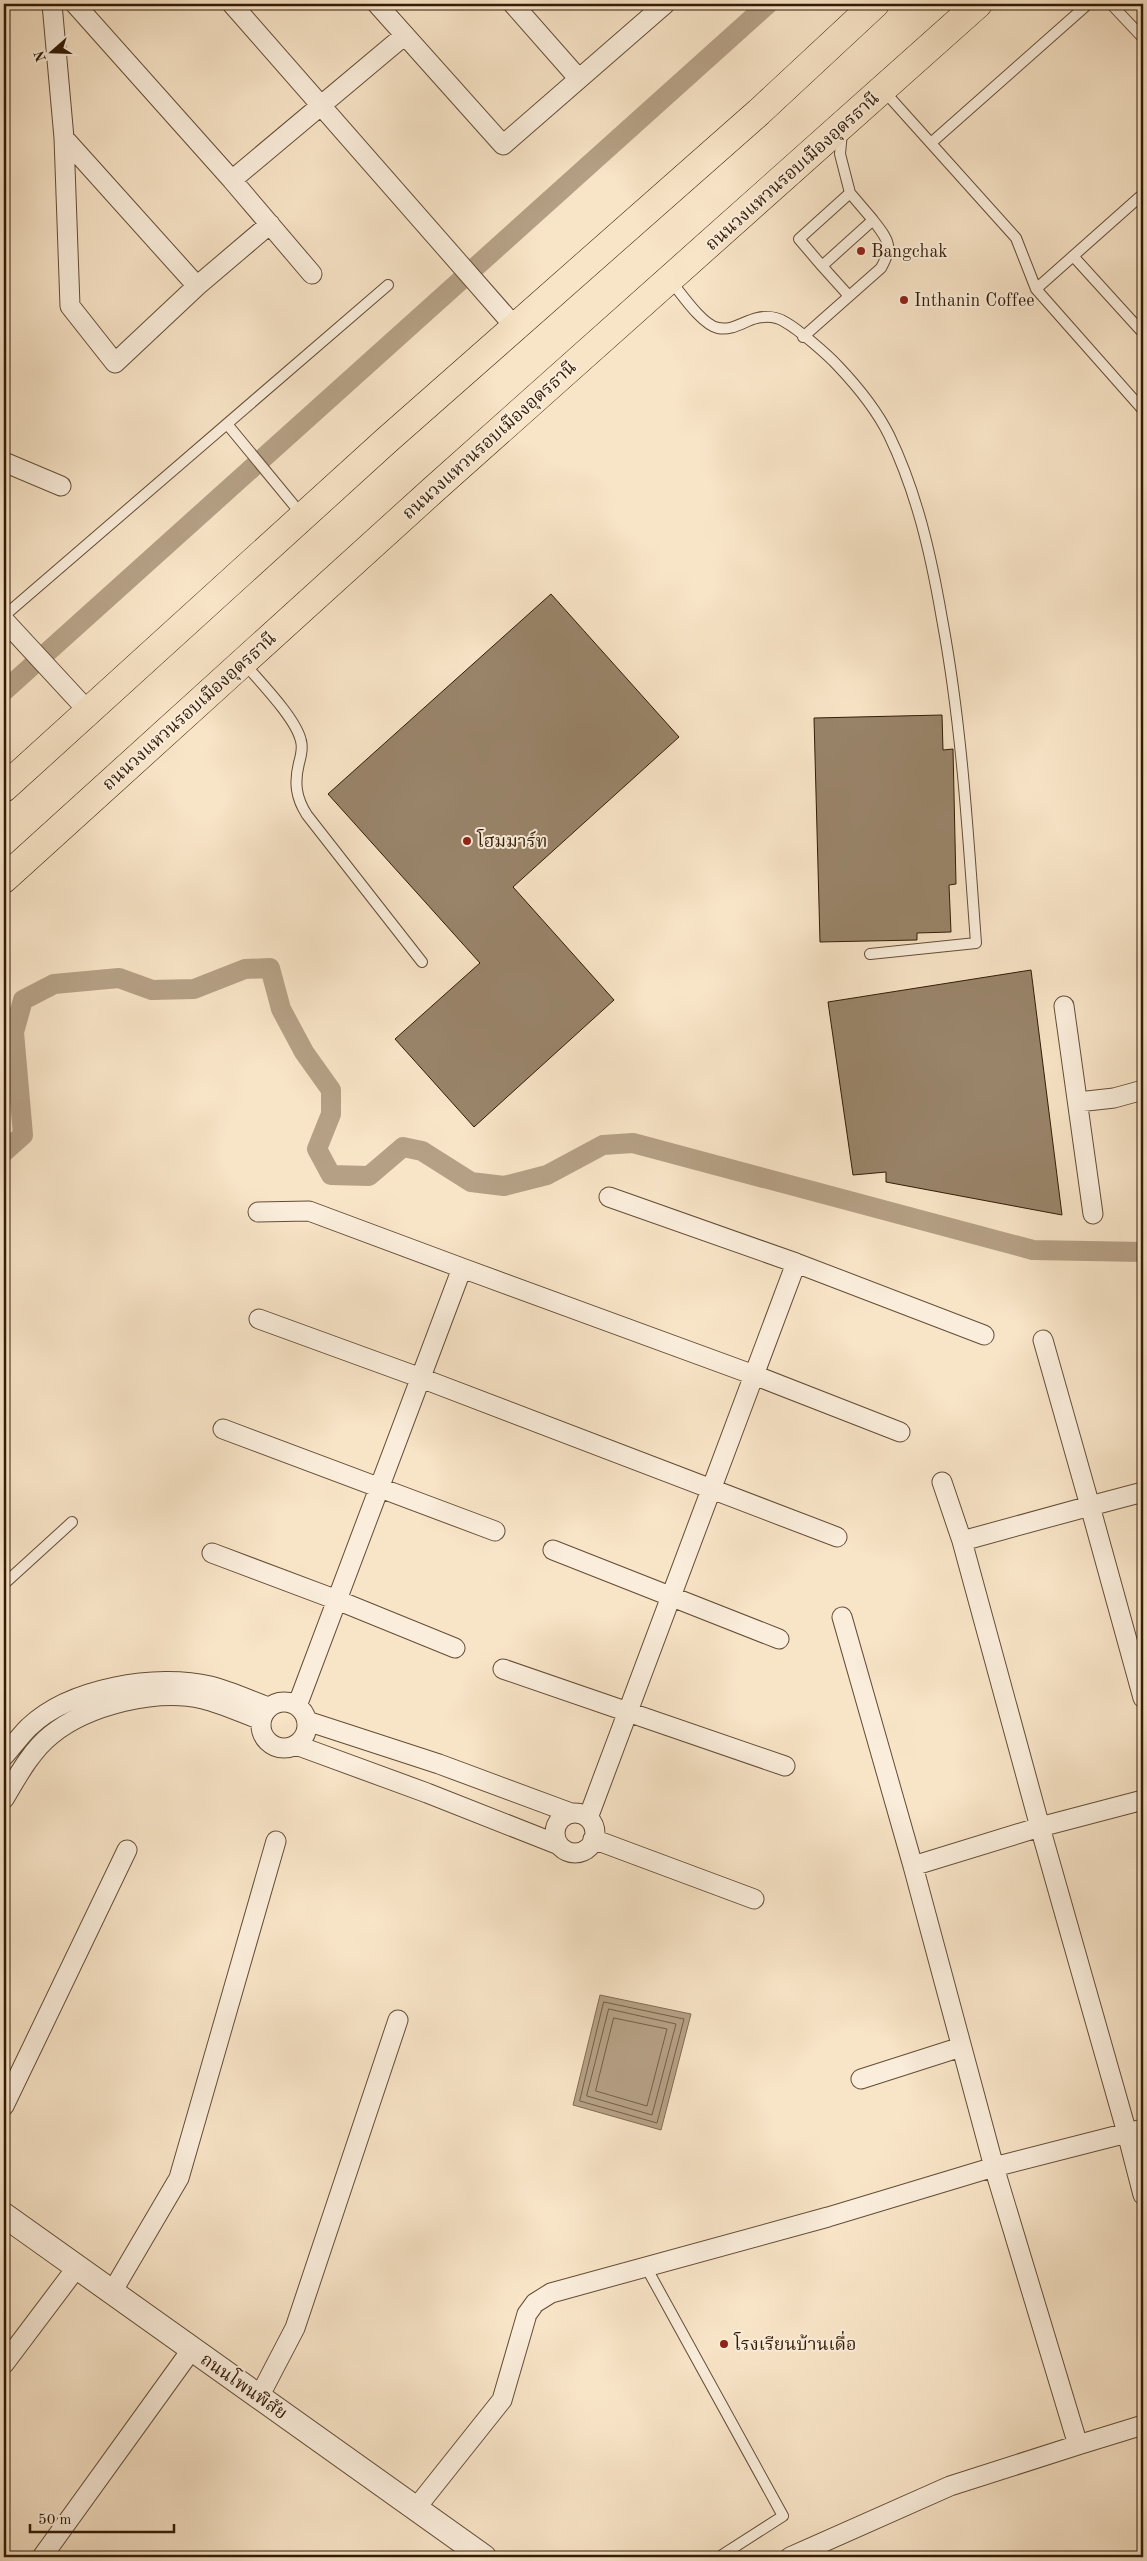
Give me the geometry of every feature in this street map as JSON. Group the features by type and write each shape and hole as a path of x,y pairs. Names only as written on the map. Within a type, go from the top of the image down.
{"highway":[{"path":"4,788 303,516 759,112 876,4"},
{"name":"ถนนวงแหวนรอบเมืองอุดรธานี","path":"4,880 243,662 978,4"}],"street":[{"path":"52,4 64,138 70,306 115,363 196,286 270,224"},
{"path":"76,4 232,180 312,274"},
{"path":"232,4 515,327"},
{"path":"377,4 504,144 580,79 661,5"},
{"path":"513,4 580,79"},
{"path":"232,180 405,34"},
{"path":"64,138 196,286"},
{"path":"4,462 61,486"},
{"path":"4,618 88,711"},
{"path":"1064,1006 1093,1214"},
{"path":"1078,1102 1114,1098 1143,1090"},
{"path":"609,1198 796,1263 984,1335"},
{"path":"258,1212 309,1211 754,1375 900,1432"},
{"path":"558,1845 555,1830 557,1823 579,1816 628,1711 796,1263"},
{"path":"296,1745 427,1793 558,1845 565,1850 578,1853 590,1845 594,1839 593,1827 579,1816 302,1713 290,1702 278,1702 264,1714 263,1736 271,1745 284,1748 296,1745 305,1735 302,1713 337,1600 462,1268"},
{"path":"259,1319 712,1488 837,1538"},
{"path":"1043,1340 1143,1698"},
{"path":"223,1429 495,1531"},
{"path":"942,1482 962,1541 1040,1827 1135,2131 1143,2195"},
{"path":"962,1541 1143,1492"},
{"path":"553,1550 779,1639"},
{"path":"212,1553 337,1600 455,1648"},
{"path":"842,1618 913,1866 994,2167 1078,2445"},
{"path":"503,1668 785,1766"},
{"path":"4,1756 30,1726 54,1710 87,1694 126,1686 155,1682 186,1682 211,1686 264,1714"},
{"path":"4,1799 25,1766 50,1735 72,1720 110,1706 148,1696 195,1698 264,1714"},
{"path":"427,1793 439,1764"},
{"path":"913,1866 1040,1827 1143,1800"},
{"path":"594,1839 754,1899"},
{"path":"112,2292 179,2178 276,1841"},
{"path":"4,2106 127,1850"},
{"path":"259,2397 295,2328 398,2020"},
{"path":"861,2080 961,2048"},
{"path":"416,2508 502,2400 527,2314 535,2303 551,2293 828,2217 994,2167 1135,2131"},
{"name":"ถนนโพนพิสัย","path":"4,2215 416,2508 477,2555"},
{"path":"4,2364 77,2267"},
{"path":"42,2557 192,2349"},
{"path":"790,2557 950,2486 1143,2425"}],"lane":[{"path":"931,143 1088,4"},
{"path":"1111,4 1143,38"},
{"path":"883,90 1016,238 1036,289 1143,410"},
{"path":"803,337 881,268 889,254 888,240 850,193 840,154 842,126"},
{"path":"849,296 800,238 850,193"},
{"path":"1036,289 1143,194"},
{"path":"822,266 873,220"},
{"path":"1074,256 1143,333"},
{"path":"670,280 704,320 718,328 736,327 758,318 771,317 785,322 837,365 864,398 888,433 914,493 933,567 961,741 976,944 870,954"},
{"path":"4,618 229,427 388,285"},
{"path":"229,427 303,516"},
{"path":"243,662 278,703 301,740 302,750 296,774 296,789 303,808 422,962"},
{"path":"4,1584 72,1522"},
{"path":"646,2267 783,2516 719,2557"}],"water":[{"path":"600,1995 691,2014 661,2130 573,2105"}],"building":[{"name":"โฮมมาร์ท","path":"551,594 679,737 513,887 614,1000 474,1127 395,1039 480,963 328,794"},
{"path":"942,715 943,750 953,749 956,884 949,885 951,932 917,933 917,940 820,942 814,718"},
{"path":"1031,970 1062,1215 886,1182 886,1172 853,1175 828,1002"}],"waterway":[{"path":"4,691 768,4"},
{"path":"4,1152 23,1135 14,1032 23,1000 54,984 119,978 152,990 194,989 245,969 270,968 281,1009 304,1052 331,1090 331,1114 317,1149 331,1175 369,1176 403,1147 422,1151 471,1182 504,1186 547,1175 603,1145 633,1143 1033,1250 1143,1252"}],"railway":[{"path":"1123,2557 1143,2550"}],"place":[{"name":"Bangchak","path":"861,251"},
{"name":"Inthanin Coffee","path":"904,300"},
{"name":"โฮมมาร์ท","path":"467,841"},
{"name":"โรงเรียนบ้านเดื่อ","path":"724,2344"}]}
